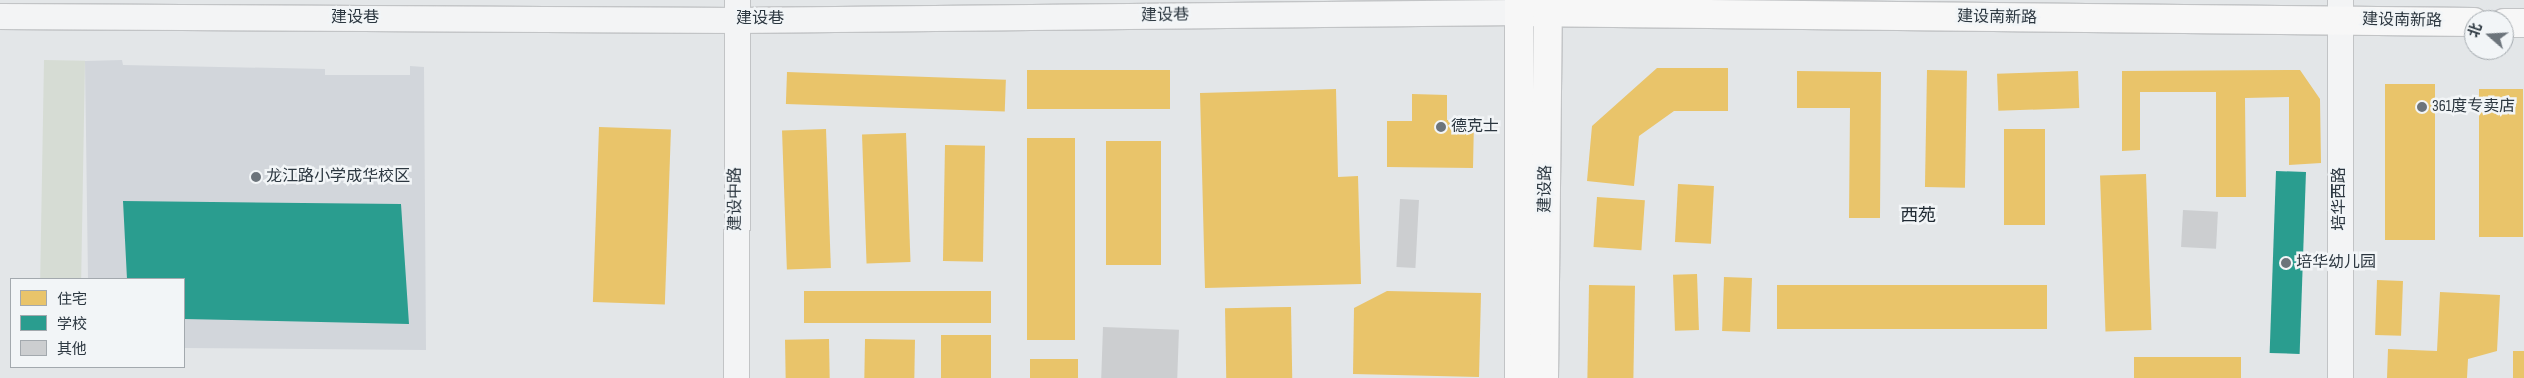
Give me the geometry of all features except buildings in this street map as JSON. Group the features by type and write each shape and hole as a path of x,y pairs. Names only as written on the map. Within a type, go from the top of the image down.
{"street":[{"name":"建设南新路","path":"1519,6 2340,10 2464,21"},
{"name":"建设巷","path":"0,16 737,10 1171,16 1519,6"},
{"name":"建设路","path":"1519,6 1519,378"},
{"name":"建设路","path":"1544,378 1548,6"},
{"name":"建设中路","path":"736,378 737,10"},
{"name":"培华西路","path":"2340,10 2340,378"}],"shaded area":[{"path":"44,60 85,61 81,278 40,278"},
{"name":"龙江路小学成华校区","path":"122,60 123,65 325,69 325,75 410,75 410,66 424,67 426,350 185,348 185,278 88,278 85,61"}],"place":[{"name":"361度专卖店","path":"2422,107"},
{"name":"德克士","path":"1441,127"},
{"name":"龙江路小学成华校区","path":"256,177"},
{"name":"培华幼儿园","path":"2286,263"}],"district":[{"name":"西苑","path":"1918,216"}]}
